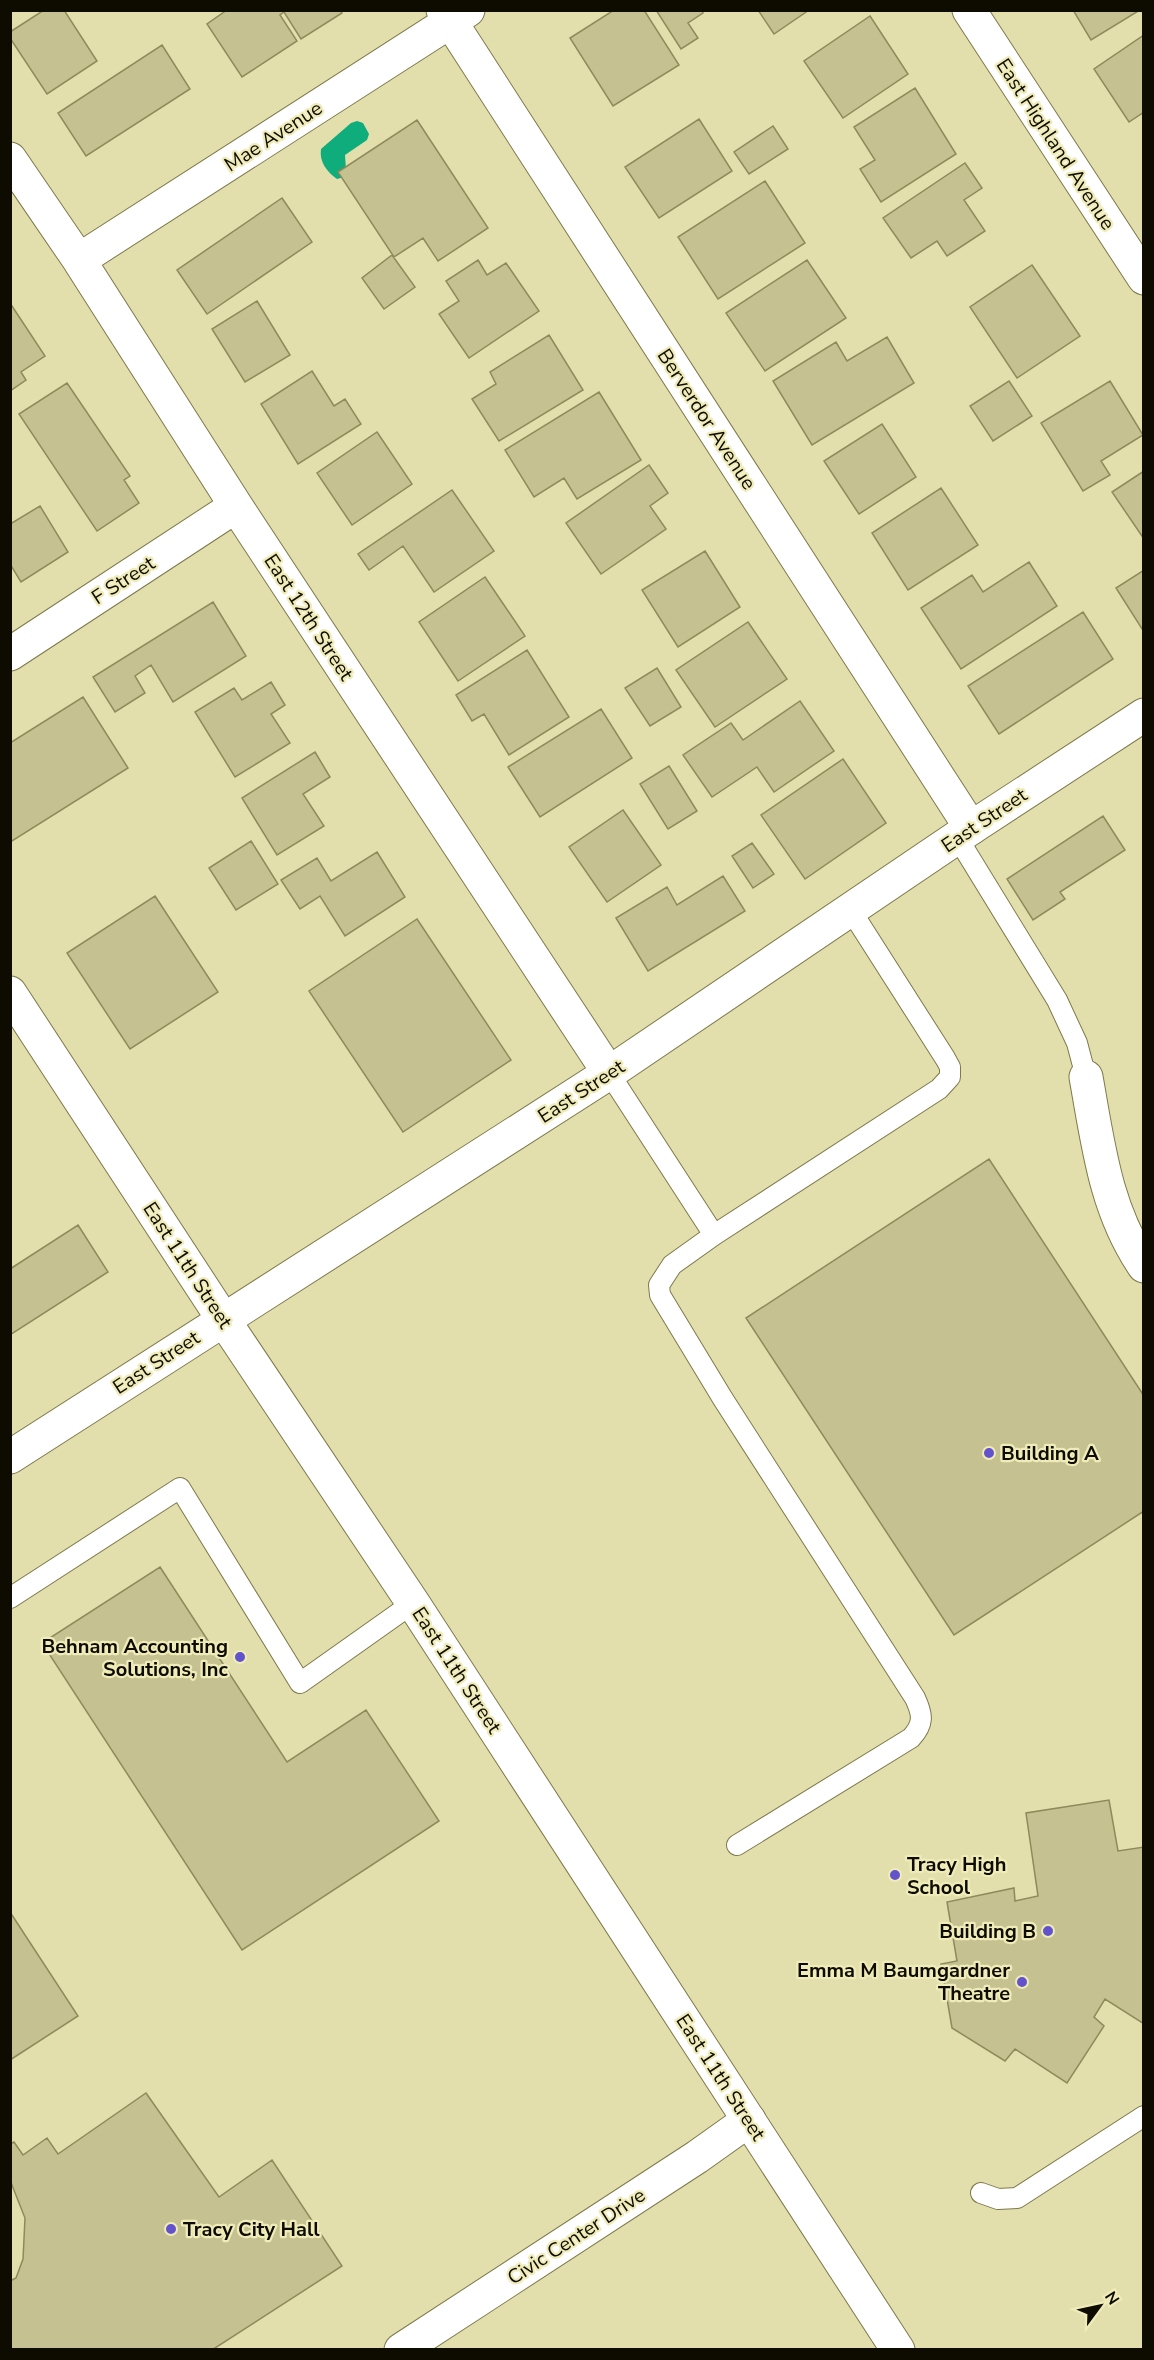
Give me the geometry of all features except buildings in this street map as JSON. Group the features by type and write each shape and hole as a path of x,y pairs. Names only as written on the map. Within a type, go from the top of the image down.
{"street":[{"name":"East Highland Avenue","path":"969,10 1143,278"},
{"name":"Mae Avenue","path":"79,260 454,14"},
{"name":"Berverdor Avenue","path":"454,14 964,832"},
{"name":"East 12th Street","path":"10,159 79,260 236,506 609,1074"},
{"name":"F Street","path":"10,654 236,506"},
{"name":"East Street","path":"10,1456 609,1074 964,832 1143,715"},
{"name":"East 11th Street","path":"10,993 223,1319 413,1603 898,2349"},
{"path":"1086,1077 1103,1174 1114,1209 1130,1246 1143,1266"},
{"name":"Civic Center Drive","path":"401,2349 697,2157 749,2120"}],"lane":[{"path":"964,832 1058,1000 1077,1043 1086,1077"},
{"path":"737,1845 910,1738 922,1723 922,1713 915,1698 664,1306 659,1285 672,1265 945,1084 950,1077 950,1067 850,909"},
{"path":"609,1074 714,1235"},
{"path":"10,1598 180,1488 300,1683 413,1603"},
{"path":"981,2193 998,2199 1017,2198 1143,2116"}],"shaded area":[{"path":"357,121 363,123 369,134 367,140 345,155 344,177 337,179 324,166 321,149 351,123"}],"place":[{"name":"Building A","path":"989,1453"},
{"name":"Behnam Accounting Solutions, Inc","path":"240,1657"},
{"name":"Tracy High School","path":"895,1875"},
{"name":"Building B","path":"1048,1931"},
{"name":"Emma M Baumgardner Theatre","path":"1022,1982"},
{"name":"Tracy City Hall","path":"171,2229"}]}
